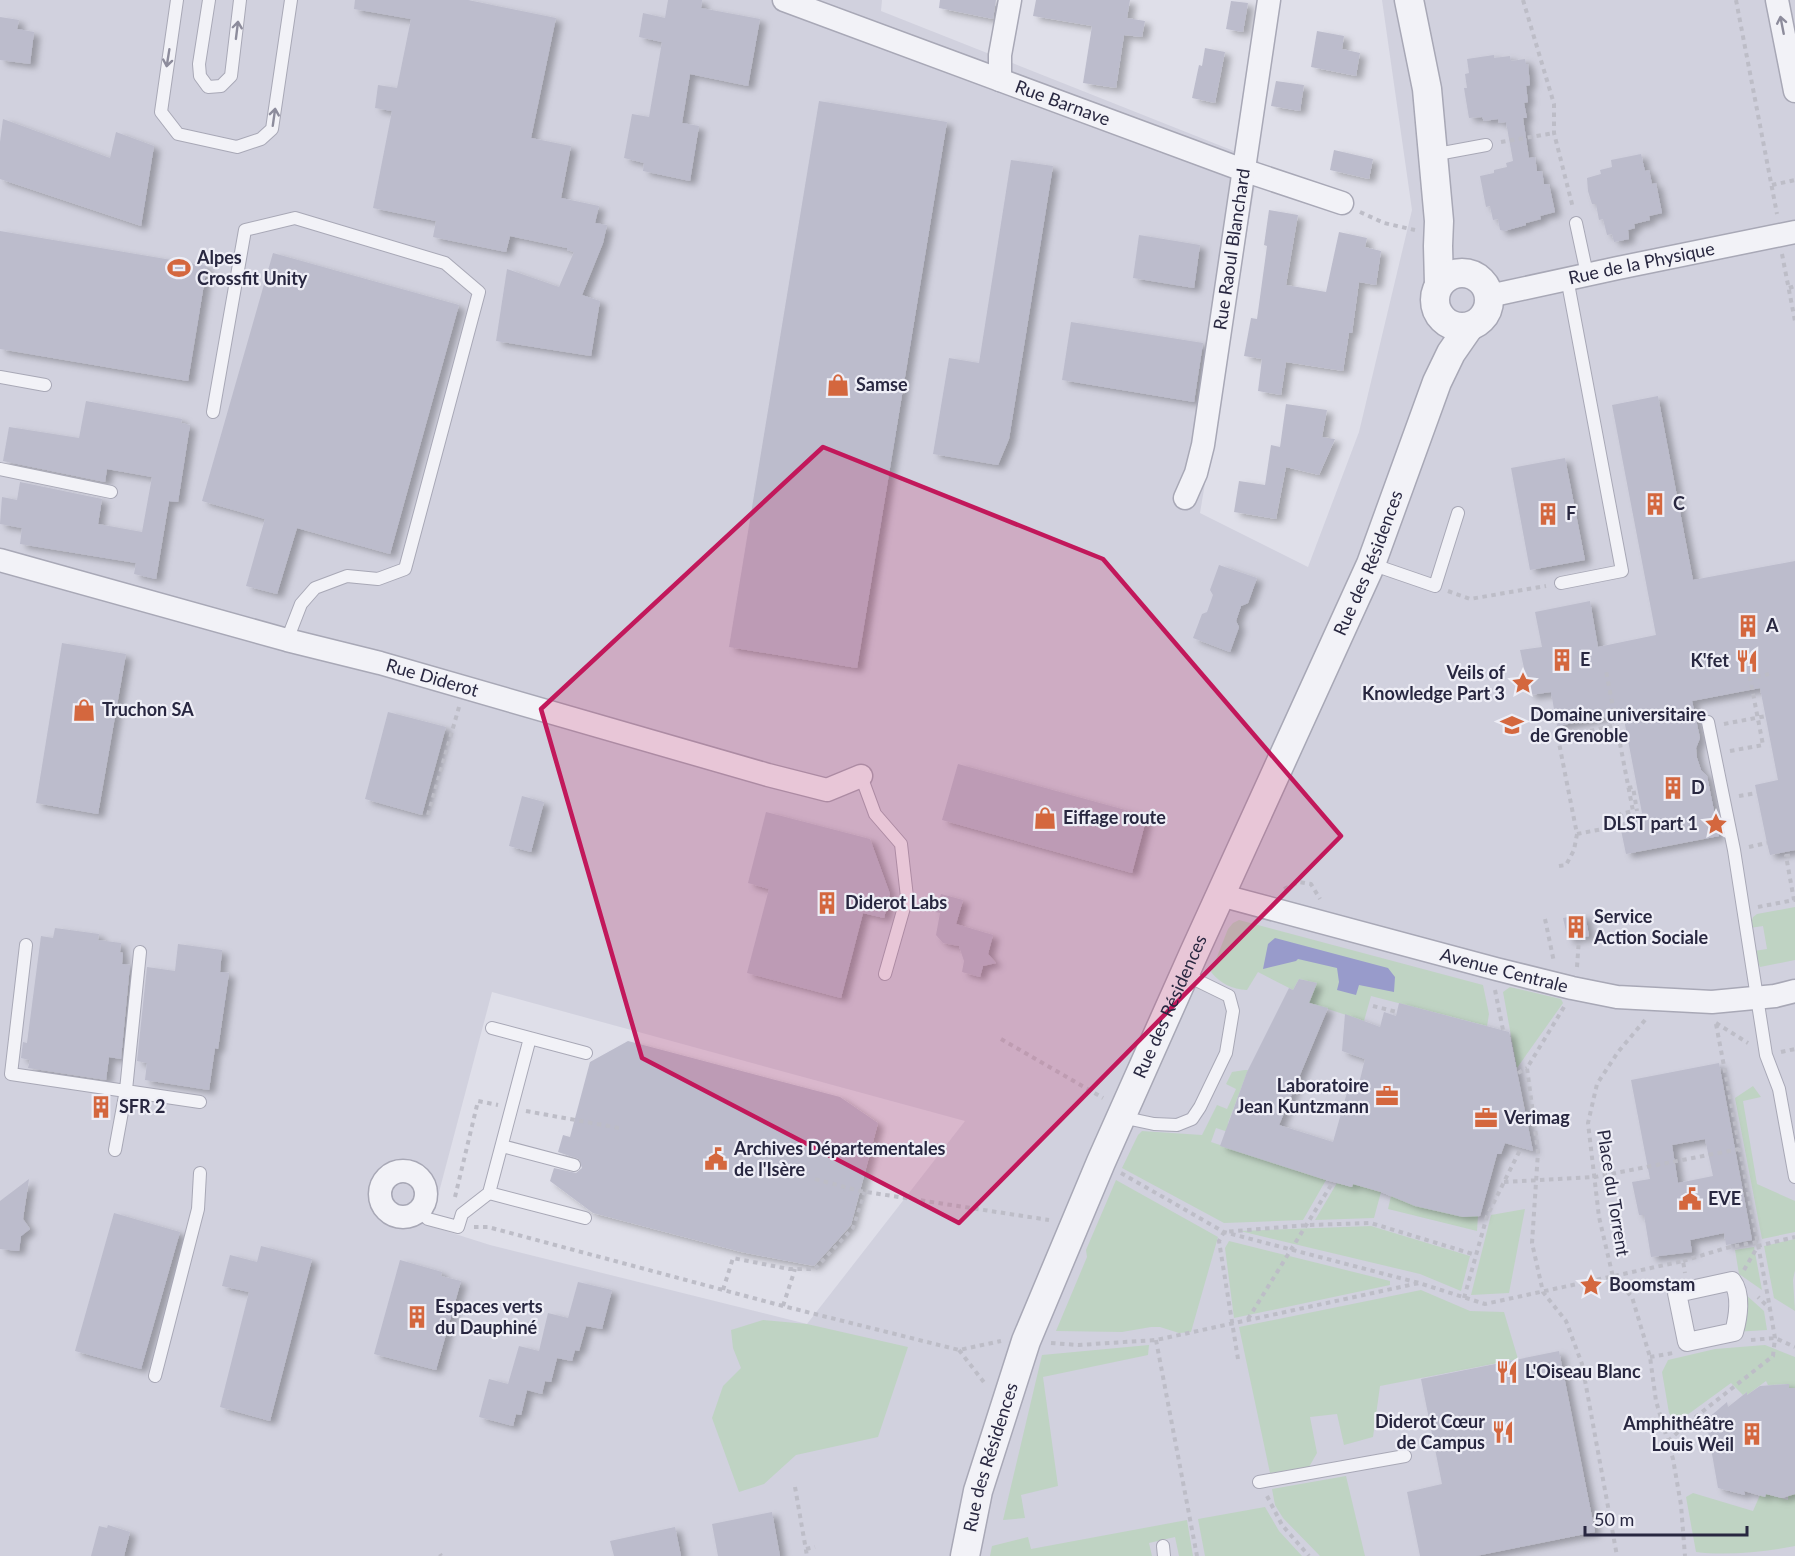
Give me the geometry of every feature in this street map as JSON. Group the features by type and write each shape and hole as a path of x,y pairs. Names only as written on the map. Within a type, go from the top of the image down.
{"street":[{"name":"Rue Barnave","path":"784,0 1243,170 1342,203"},
{"path":"1000,80 1000,55 1010,0"},
{"name":"Rue Raoul Blanchard","path":"1185,498 1196,473 1203,445 1269,0"},
{"path":"1777,0 1795,91"},
{"path":"1414,2 1427,89 1432,155 1428,225 1450,278"},
{"name":"Rue de la Physique","path":"1489,296 1787,234"},
{"path":"1477,276 1483,282 1489,296 1489,304 1484,317 1478,322 1456,323 1436,308 1435,300 1450,278 1477,276"},
{"name":"Rue des Résidences","path":"965,1556 978,1491 1026,1341 1112,1108 1184,974 1371,564 1456,323"},
{"name":"Rue Diderot","path":"0,560 287,640 380,663 757,772 827,790 861,776"},
{"name":"Avenue Centrale","path":"1220,895 1496,969 1617,997 1712,1002 1757,998 1795,991"}],"lane":[{"path":"177,0 161,112 178,134 237,147 261,139 272,129 291,0"},
{"path":"209,0 199,64 200,76 208,87 221,86 231,76 240,0"},
{"path":"1432,155 1486,145"},
{"path":"213,412 245,230 296,218 445,263 479,292 405,569 378,579 347,576 315,588 301,604 287,640"},
{"path":"1561,583 1622,571 1577,276 1576,224"},
{"path":"0,377 45,385"},
{"path":"0,469 111,492"},
{"path":"1371,564 1435,586 1458,513"},
{"path":"1708,724 1734,850 1766,1055 1779,1089 1795,1177"},
{"path":"861,776 875,814 901,844 907,897 885,974"},
{"path":"26,945 11,1074 200,1102"},
{"path":"115,1150 126,1090 141,952"},
{"path":"1112,1108 1154,1125 1177,1125 1192,1119 1200,1107 1226,1053 1233,1011 1229,996 1184,974"},
{"path":"492,1028 586,1053"},
{"path":"420,1211 428,1219 458,1227 462,1214 489,1193 530,1038"},
{"path":"502,1146 574,1165"},
{"path":"155,1376 198,1209 200,1173"},
{"path":"489,1193 585,1218"},
{"path":"1259,1482 1405,1456"}],"path":[{"path":"1523,0 1554,104 1554,133 1572,207"},
{"path":"1736,0 1772,185 1787,234 1789,288 1795,321"},
{"path":"1510,140 1554,133"},
{"path":"1772,185 1795,180"},
{"path":"1342,203 1384,223 1428,225"},
{"path":"1789,288 1795,286"},
{"path":"1435,586 1470,599 1561,583"},
{"path":"1577,834 1623,825 1621,814 1633,811 1606,671"},
{"path":"1714,754 1763,745 1750,678 1769,674"},
{"path":"428,815 459,707"},
{"path":"1559,866 1566,865 1574,850 1577,834 1557,738 1644,714"},
{"path":"1708,724 1766,716"},
{"path":"1628,788 1633,787 1637,811"},
{"path":"1742,910 1794,900 1786,856 1793,855"},
{"path":"1274,887 1284,889 1299,882 1311,884 1320,899 1330,902"},
{"path":"1544,961 1555,964 1545,919"},
{"path":"1566,967 1577,970 1579,938"},
{"path":"1494,983 1503,1030"},
{"path":"1518,1073 1527,1068 1568,1001"},
{"path":"1373,1006 1397,1012"},
{"name":"Place du Torrent","path":"1646,1018 1596,1084 1588,1123 1599,1217 1613,1277 1632,1297 1650,1357 1656,1401 1673,1459 1681,1505 1685,1556"},
{"path":"1716,1023 1770,1309"},
{"path":"1001,1038 1112,1108"},
{"path":"1527,1068 1536,1180 1532,1244 1543,1292 1566,1322 1582,1364 1617,1556"},
{"path":"1464,1298 1487,1216 1521,1148"},
{"path":"1504,1182 1595,1177 1739,1149"},
{"path":"1114,1170 1224,1232 1419,1283 1485,1304 1613,1277"},
{"path":"815,1179 865,1192 1049,1220"},
{"path":"1248,1318 1333,1182"},
{"path":"723,1290 733,1258 795,1269 815,1269 853,1228 865,1192"},
{"path":"1224,1232 1307,1225 1371,1223 1476,1255"},
{"path":"458,1227 488,1227 783,1306 959,1350 1002,1341 1078,1345 1156,1340 1248,1318 1419,1283"},
{"path":"1224,1232 1219,1241 1238,1359"},
{"path":"1683,1261 1726,1248 1795,1237"},
{"path":"1737,1282 1758,1244"},
{"path":"783,1306 795,1269"},
{"path":"1156,1340 1197,1556"},
{"path":"959,1350 988,1387"},
{"path":"1259,1482 1282,1525 1309,1556"},
{"path":"795,1487 807,1556"},
{"path":"806,1549 815,1547"}],"highlighted area":[{"path":"823,447 1103,559 1341,836 959,1223 642,1058 541,709"}],"shaded area":[{"path":"0,0 882,0 881,11 1259,161 1200,513 1308,567 1359,432 1412,210 1382,0 1795,0 1795,1556 0,1556","holes":["492,992 965,1121 807,1324 490,1245 430,1226"]}],"green space":[{"path":"1795,907 1795,960 1760,967 1754,951 1767,949 1763,926 1750,928 1753,917 1757,914"},
{"path":"1239,920 1483,985 1489,1014 1487,1026 1371,996 1364,1021 1307,1002 1316,983 1299,979 1293,990 1258,972 1247,990 1227,985 1211,972 1228,929"},
{"path":"1510,987 1561,999 1563,1003 1517,1068 1503,992"},
{"path":"1248,1070 1228,1123 1228,1132 1216,1128 1211,1142 1326,1180 1303,1220 1224,1223 1122,1168 1142,1131 1202,1135 1217,1105 1227,1109 1236,1089 1226,1084 1232,1072"},
{"path":"1753,1086 1761,1097 1743,1101 1757,1184 1795,1201 1795,1232 1762,1239 1735,1098"},
{"path":"1116,1180 1218,1237 1191,1332 1179,1333 1160,1327 1122,1332 1056,1331 1087,1257 1086,1250"},
{"path":"1337,1183 1351,1187 1353,1184 1381,1192 1374,1218 1315,1220"},
{"path":"1391,1196 1478,1216 1477,1231 1388,1209"},
{"path":"1525,1209 1509,1293 1471,1295 1491,1215"},
{"path":"1371,1226 1470,1256 1461,1291 1420,1274 1240,1231"},
{"path":"1795,1239 1793,1280 1795,1311 1774,1298 1764,1246"},
{"path":"1229,1241 1390,1281 1390,1285 1234,1318 1225,1248"},
{"path":"1754,1247 1762,1290 1739,1274 1735,1250"},
{"path":"1735,1285 1764,1311 1767,1330 1734,1332"},
{"path":"1421,1290 1470,1311 1504,1312 1518,1359 1380,1386 1373,1437 1344,1445 1337,1414 1310,1417 1317,1453 1309,1467 1270,1473 1239,1327"},
{"path":"763,1320 807,1324 908,1347 878,1437 796,1455 764,1484 739,1492 712,1418 723,1386 741,1368 733,1348 731,1330"},
{"path":"1149,1345 1148,1355 1043,1377 1058,1486 1021,1495 1025,1518 1003,1520 1042,1355"},
{"path":"1765,1345 1795,1357 1795,1388 1789,1388 1789,1384 1768,1385 1766,1381 1747,1395 1747,1392 1743,1395 1731,1383 1683,1418 1675,1419 1670,1415 1662,1372 1668,1360 1715,1349"},
{"path":"1346,1476 1365,1556 1320,1556 1283,1518 1275,1505 1272,1489"},
{"path":"1693,1493 1753,1511 1760,1495 1766,1494 1788,1500 1788,1496 1795,1494 1795,1546 1745,1553 1696,1552 1686,1497"},
{"path":"1265,1507 1279,1531 1302,1556 1205,1556 1198,1519"},
{"path":"1187,1520 1193,1556 1179,1556 1175,1537 1149,1543 1152,1556 990,1556 992,1546 1028,1537 1031,1549"}],"water":[{"path":"1275,938 1388,968 1395,977 1394,992 1359,985 1356,995 1337,990 1339,982 1337,968 1298,959 1263,969 1268,944"}],"building":[{"path":"355,0 468,0 556,18 531,138 571,146 561,198 599,206 595,223 607,225 603,243 582,295 600,301 591,356 496,341 507,269 559,287 574,252 567,248 510,236 506,252 433,237 436,221 373,208 392,111 375,108 378,85 397,88 411,19 354,9"},
{"path":"668,0 702,0 701,8 760,19 748,86 690,74 682,123 699,126 690,181 643,171 644,163 624,158 632,114 649,117 662,42 639,37 643,13 665,18"},
{"path":"940,0 996,0 993,19 939,8"},
{"path":"1036,0 1130,0 1127,18 1145,21 1142,37 1124,35 1116,88 1083,83 1092,26 1033,16"},
{"path":"1231,1 1248,3 1243,32 1226,29"},
{"path":"0,17 19,20 17,29 34,32 30,64 0,60"},
{"path":"1317,31 1344,36 1342,49 1360,53 1356,76 1311,67"},
{"path":"1205,48 1225,52 1215,103 1192,98"},
{"path":"1494,55 1494,58 1510,56 1511,61 1525,59 1528,64 1530,85 1526,86 1528,102 1524,103 1527,118 1523,118 1529,158 1535,157 1537,171 1542,171 1544,184 1549,184 1555,212 1540,216 1541,219 1526,223 1526,225 1504,231 1500,230 1498,219 1493,220 1490,206 1486,207 1480,176 1494,173 1494,170 1507,167 1506,163 1513,161 1506,122 1499,123 1498,119 1484,121 1482,117 1469,118 1464,88 1467,88 1465,74 1469,73 1467,59"},
{"path":"1276,81 1304,85 1300,111 1271,106"},
{"name":"Samse","path":"819,101 947,122 857,668 729,647"},
{"path":"3,119 110,158 116,132 154,146 141,226 0,179 0,142"},
{"path":"1334,150 1373,159 1369,179 1330,170"},
{"path":"1641,154 1645,171 1649,170 1652,184 1656,183 1662,213 1649,216 1650,220 1634,224 1635,228 1628,230 1629,239 1614,242 1612,234 1607,235 1603,219 1599,220 1596,204 1592,204 1587,178 1601,174 1600,170 1612,167 1611,160"},
{"path":"1011,160 1053,166 1009,439 998,465 933,454 949,358 979,363"},
{"path":"1269,210 1298,215 1286,285 1326,292 1339,232 1367,238 1365,247 1381,251 1376,285 1359,282 1352,333 1349,333 1343,371 1286,362 1281,395 1258,391 1262,359 1244,356 1251,318 1257,319 1267,246 1264,245"},
{"path":"0,231 207,266 188,381 0,349"},
{"path":"1139,235 1200,245 1194,288 1133,278"},
{"path":"273,253 459,305 390,554 297,528 277,594 246,586 265,519 202,501"},
{"path":"1071,322 1203,343 1194,402 1062,380"},
{"path":"1658,396 1693,580 1795,561 1795,850 1770,855 1767,843 1755,785 1778,780 1760,688 1692,701 1700,738 1696,748 1697,758 1701,770 1707,776 1719,836 1626,854 1621,830 1633,827 1631,815 1642,813 1623,714 1557,726 1551,692 1530,695 1520,650 1542,647 1535,612 1590,601 1598,647 1656,635 1612,405"},
{"path":"86,401 182,419 181,423 190,425 178,502 169,501 156,579 134,574 136,563 20,544 22,528 0,524 2,497 17,500 20,482 102,499 98,524 142,532 152,477 107,469 105,482 3,461 9,427 79,438"},
{"path":"1286,404 1327,410 1322,437 1335,439 1319,475 1286,467 1276,519 1234,512 1239,481 1265,485 1271,445 1280,447"},
{"name":"F","path":"1565,458 1585,560 1530,570 1511,468"},
{"path":"1219,565 1257,578 1248,603 1241,606 1236,621 1239,627 1230,652 1193,638 1202,614 1207,612 1213,595 1210,590"},
{"name":"Truchon SA","path":"62,643 126,654 98,814 36,803"},
{"path":"388,712 446,727 422,815 365,799"},
{"name":"Eiffage route","path":"958,764 1147,816 1132,873 942,820"},
{"path":"522,796 544,802 531,852 509,846"},
{"name":"Diderot Labs","path":"766,812 870,839 890,894 884,918 863,913 841,998 747,973 769,889 748,883"},
{"path":"941,894 963,900 956,924 993,935 988,954 996,963 983,966 980,977 962,972 964,961 959,946 943,943 936,935 940,913 935,912"},
{"name":"Service Action Sociale","path":"1585,914 1589,936 1568,940 1563,918"},
{"path":"55,928 99,934 98,940 121,943 122,964 130,965 121,1059 109,1057 106,1080 28,1068 30,1060 21,1058 23,1042 27,1043 41,936 53,938"},
{"path":"178,944 222,950 220,972 229,973 218,1049 215,1048 209,1090 145,1080 147,1063 137,1061 147,967 175,971"},
{"path":"1299,979 1317,983 1309,1003 1328,1008 1279,1125 1333,1142 1348,1089 1357,1092 1365,1059 1342,1051 1345,1014 1380,1027 1384,1012 1396,1016 1399,1003 1509,1032 1533,1151 1505,1143 1501,1154 1497,1154 1480,1216 1463,1217 1415,1206 1381,1192 1353,1184 1352,1187 1326,1180 1220,1146 1247,1072 1289,988 1293,990"},
{"name":"Archives Départementales de l'Isère","path":"628,1041 840,1097 878,1123 851,1225 814,1266 741,1252 593,1213 550,1181 554,1168 576,1173 582,1168 579,1159 558,1152 563,1135 570,1137 590,1062"},
{"path":"1719,1063 1752,1240 1726,1245 1724,1233 1690,1240 1692,1252 1651,1257 1644,1215 1639,1215 1632,1182 1650,1179 1631,1080","holes":["1705,1139 1713,1176 1678,1183 1672,1145"]},
{"path":"29,1179 23,1219 30,1229 21,1236 19,1251 0,1249 0,1201"},
{"path":"114,1213 180,1232 141,1369 75,1351"},
{"path":"261,1246 312,1259 270,1421 220,1407 249,1292 222,1286 230,1255 257,1262"},
{"name":"Espaces verts du Dauphiné","path":"400,1260 442,1272 441,1276 461,1281 436,1370 374,1354"},
{"path":"578,1282 612,1290 602,1329 586,1326 579,1351 575,1350 572,1361 557,1358 551,1382 545,1381 542,1394 527,1390 521,1415 516,1414 513,1426 479,1417 489,1379 508,1384 519,1346 539,1351 548,1313 568,1318"},
{"name":"Diderot Cœur de Campus","path":"1559,1351 1595,1532 1476,1556 1420,1556 1407,1492 1442,1484 1421,1379"},
{"name":"Amphithéâtre Louis Weil","path":"1789,1384 1789,1388 1795,1388 1795,1494 1782,1498 1766,1494 1765,1497 1744,1491 1745,1495 1718,1488 1706,1420 1727,1402 1728,1407 1747,1392 1747,1395 1760,1386"},
{"path":"772,1512 780,1556 718,1556 712,1524"},
{"path":"108,1525 130,1532 124,1556 91,1556 99,1526 107,1528"},
{"path":"675,1527 681,1556 614,1556 610,1541"}],"place":[{"name":"Alpes Crossfit Unity","path":"179,268"},
{"name":"Samse","path":"838,385"},
{"name":"C","path":"1655,504"},
{"name":"F","path":"1548,514"},
{"name":"A","path":"1748,626"},
{"name":"E","path":"1562,660"},
{"name":"K'fet","path":"1747,661"},
{"name":"Veils of Knowledge Part 3","path":"1523,683"},
{"name":"Truchon SA","path":"84,710"},
{"name":"Domaine universitaire de Grenoble","path":"1512,725"},
{"name":"D","path":"1673,788"},
{"name":"Eiffage route","path":"1045,818"},
{"name":"DLST part 1","path":"1716,824"},
{"name":"Diderot Labs","path":"827,903"},
{"name":"Service Action Sociale","path":"1576,927"},
{"name":"Laboratoire Jean Kuntzmann","path":"1387,1096"},
{"name":"SFR 2","path":"101,1107"},
{"name":"Verimag","path":"1486,1118"},
{"name":"Archives Départementales de l'Isère","path":"716,1159"},
{"name":"EVE","path":"1690,1199"},
{"name":"Boomstam","path":"1591,1285"},
{"name":"Espaces verts du Dauphiné","path":"417,1317"},
{"name":"L'Oiseau Blanc","path":"1507,1372"},
{"name":"Diderot Cœur de Campus","path":"1503,1432"},
{"name":"Amphithéâtre Louis Weil","path":"1752,1434"}]}
